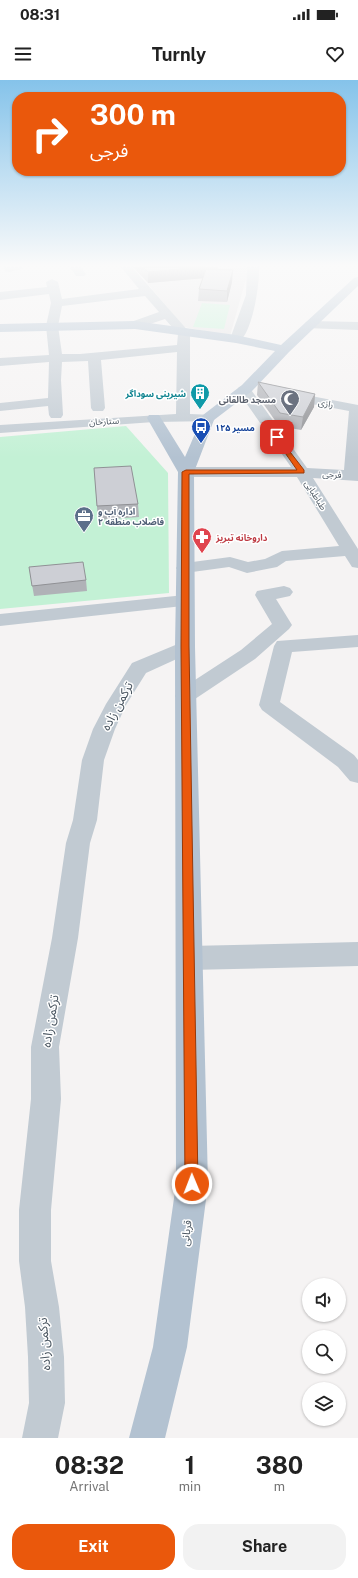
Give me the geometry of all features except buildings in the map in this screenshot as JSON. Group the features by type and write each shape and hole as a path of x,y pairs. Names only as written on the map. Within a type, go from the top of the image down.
{"main road":[{"path":"168,330 236,339 284,349"},
{"path":"186,472 208,418 245,389 304,330"},
{"path":"154,418 186,472"},
{"name":"قربانی","path":"147,1438 170,1347 192,1184 185,696 186,472"}],"street":[{"path":"0,407 56,408 56,358 53,330"},
{"path":"182,330 184,333 183,418"},
{"path":"236,339 239,330"},
{"path":"0,362 94,357 183,348"},
{"path":"94,357 98,408"},
{"name":"رازی","path":"245,389 357,409"},
{"name":"طباطبایی","path":"245,389 302,472 354,556"},
{"path":"354,476 357,409"},
{"name":"ستارخان","path":"0,429 154,418 208,418"},
{"name":"فرجی","path":"186,472 302,472 354,476"},
{"path":"185,568 230,562 247,568 271,563 282,556 354,556"},
{"path":"185,696 266,641 282,625 264,595 284,592"},
{"path":"0,620 185,601"},
{"path":"358,641 284,646 269,705 346,761 358,775"},
{"name":"ترکمن زاده","path":"40,1438 46,1403 46,1357 42,1307 35,1261 35,1218 46,1098 45,1047 65,938 78,843 85,820 93,760 104,729 116,704 139,668 185,646"},
{"path":"189,958 358,954"}],"shaded area":[{"path":"201,330 232,330 230,336"}],"green space":[{"name":"اداره آب و فاضلاب منطقه ۲","path":"126,426 168,473 169,593 0,609 0,437"}],"place":[{"name":"شیرینی سوداگر","path":"200,410"},
{"name":"مسجد طالقانی","path":"290,416"},
{"name":"مسیر ۱۲۵","path":"201,444"},
{"name":"اداره آب و فاضلاب منطقه ۲","path":"84,533"},
{"name":"داروخانه تبریز","path":"202,554"}],"route":[{"path":"192,1184 185,646 186,472 302,472 277,437"}]}
